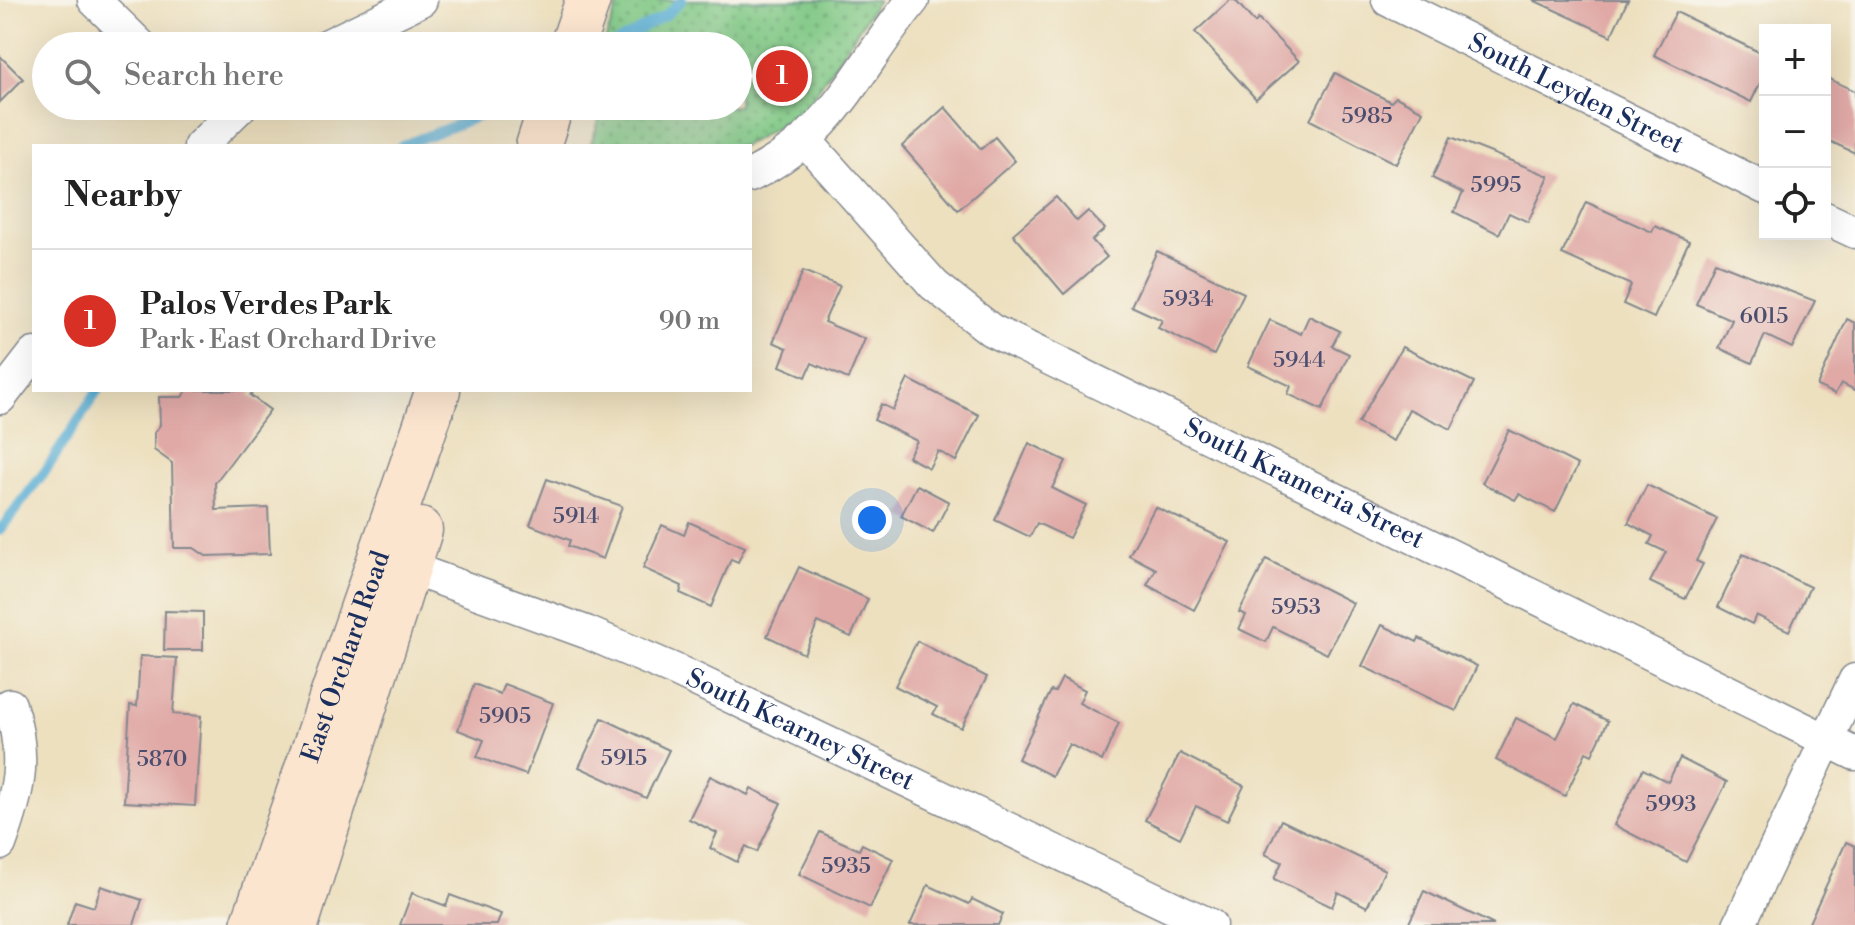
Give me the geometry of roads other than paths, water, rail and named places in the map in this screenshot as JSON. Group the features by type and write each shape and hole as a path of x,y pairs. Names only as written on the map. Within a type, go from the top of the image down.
{"main road":[{"path":"577,32 588,0"},
{"path":"539,144 546,120"},
{"name":"East Orchard Road","path":"296,925 437,392"},
{"name":"East Orchard Road","path":"253,925 394,562 467,392"}],"street":[{"path":"94,0 127,32"},
{"path":"355,32 421,0"},
{"path":"752,175 806,141 835,111 913,0"},
{"name":"South Leyden Street","path":"1388,0 1759,185"},
{"name":"South Krameria Street","path":"806,141 934,285 970,317 991,330 1841,747"},
{"path":"1831,221 1855,232"},
{"path":"0,398 32,357"},
{"name":"South Kearney Street","path":"394,562 586,632 742,699 1210,925"},
{"path":"1739,925 1841,747 1855,680"},
{"path":"0,844 15,802 21,766 21,738 10,705"}],"waterway":[{"path":"636,32 666,15 682,0"},
{"path":"406,144 469,120"},
{"path":"0,530 46,470 97,392"}],"place":[{"name":"Palos Verdes Park","path":"782,76"}]}
